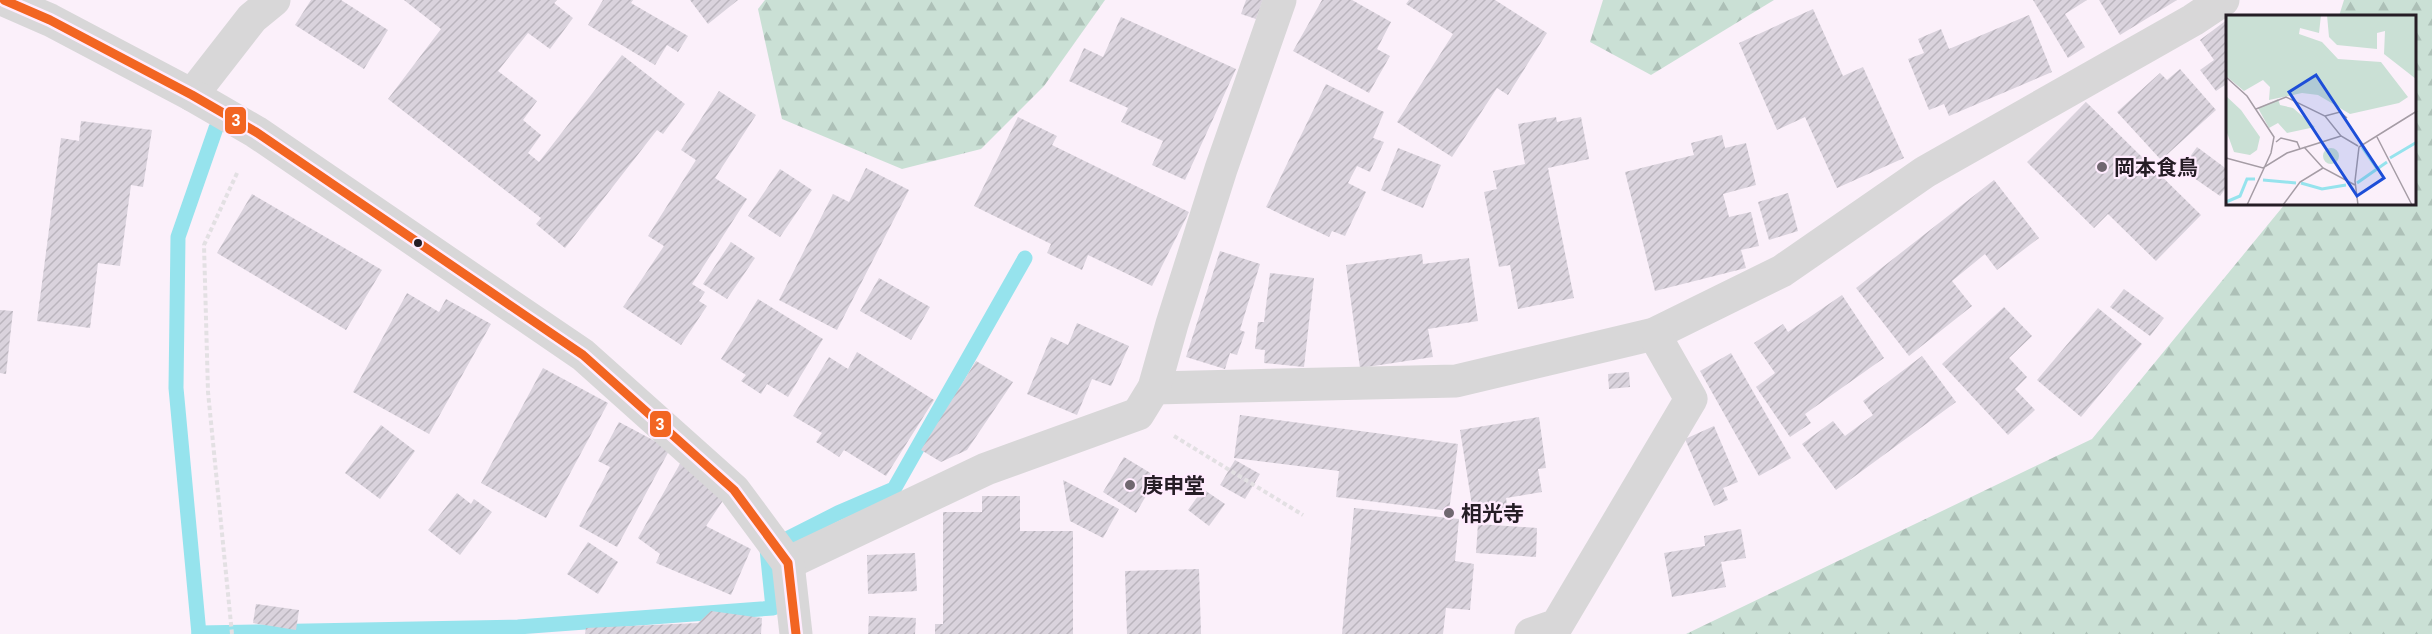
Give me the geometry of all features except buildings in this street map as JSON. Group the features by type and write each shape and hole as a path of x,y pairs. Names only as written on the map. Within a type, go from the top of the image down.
{"main road":[{"path":"4,0 50,20 192,95 256,132 583,355 734,490 788,563 796,634"},
{"path":"192,95 252,18 274,0"},
{"path":"1146,401 1214,191 1280,0"},
{"path":"788,563 986,469 1146,401 1456,381 1654,334 1782,271 1925,172 2193,20 2223,0"},
{"path":"1531,634 1557,625 1691,399 1654,334"}],"path":[{"path":"232,634 207,392 204,245 256,132"},
{"path":"1146,401 1303,516"}],"green space":[{"path":"765,0 1105,0 1044,86 981,149 902,169 782,119 758,9"},
{"path":"1603,0 1774,0 1651,75 1590,42"},
{"path":"2344,0 2432,0 2432,634 1686,634 2092,439 2283,206 2417,206 2417,15 2339,15"}],"waterway":[{"path":"199,634 176,388 178,237 216,128"},
{"path":"199,633 518,627 773,608 767,549 838,513 894,489 1025,258"}],"transit line":[{"name":"3","path":"4,0 50,20 192,95 256,132 583,355 734,490 788,563 796,634"}],"place":[{"name":"岡本食鳥","path":"2102,167"},
{"name":"庚申堂","path":"1130,485"},
{"name":"相光寺","path":"1449,513"}]}
